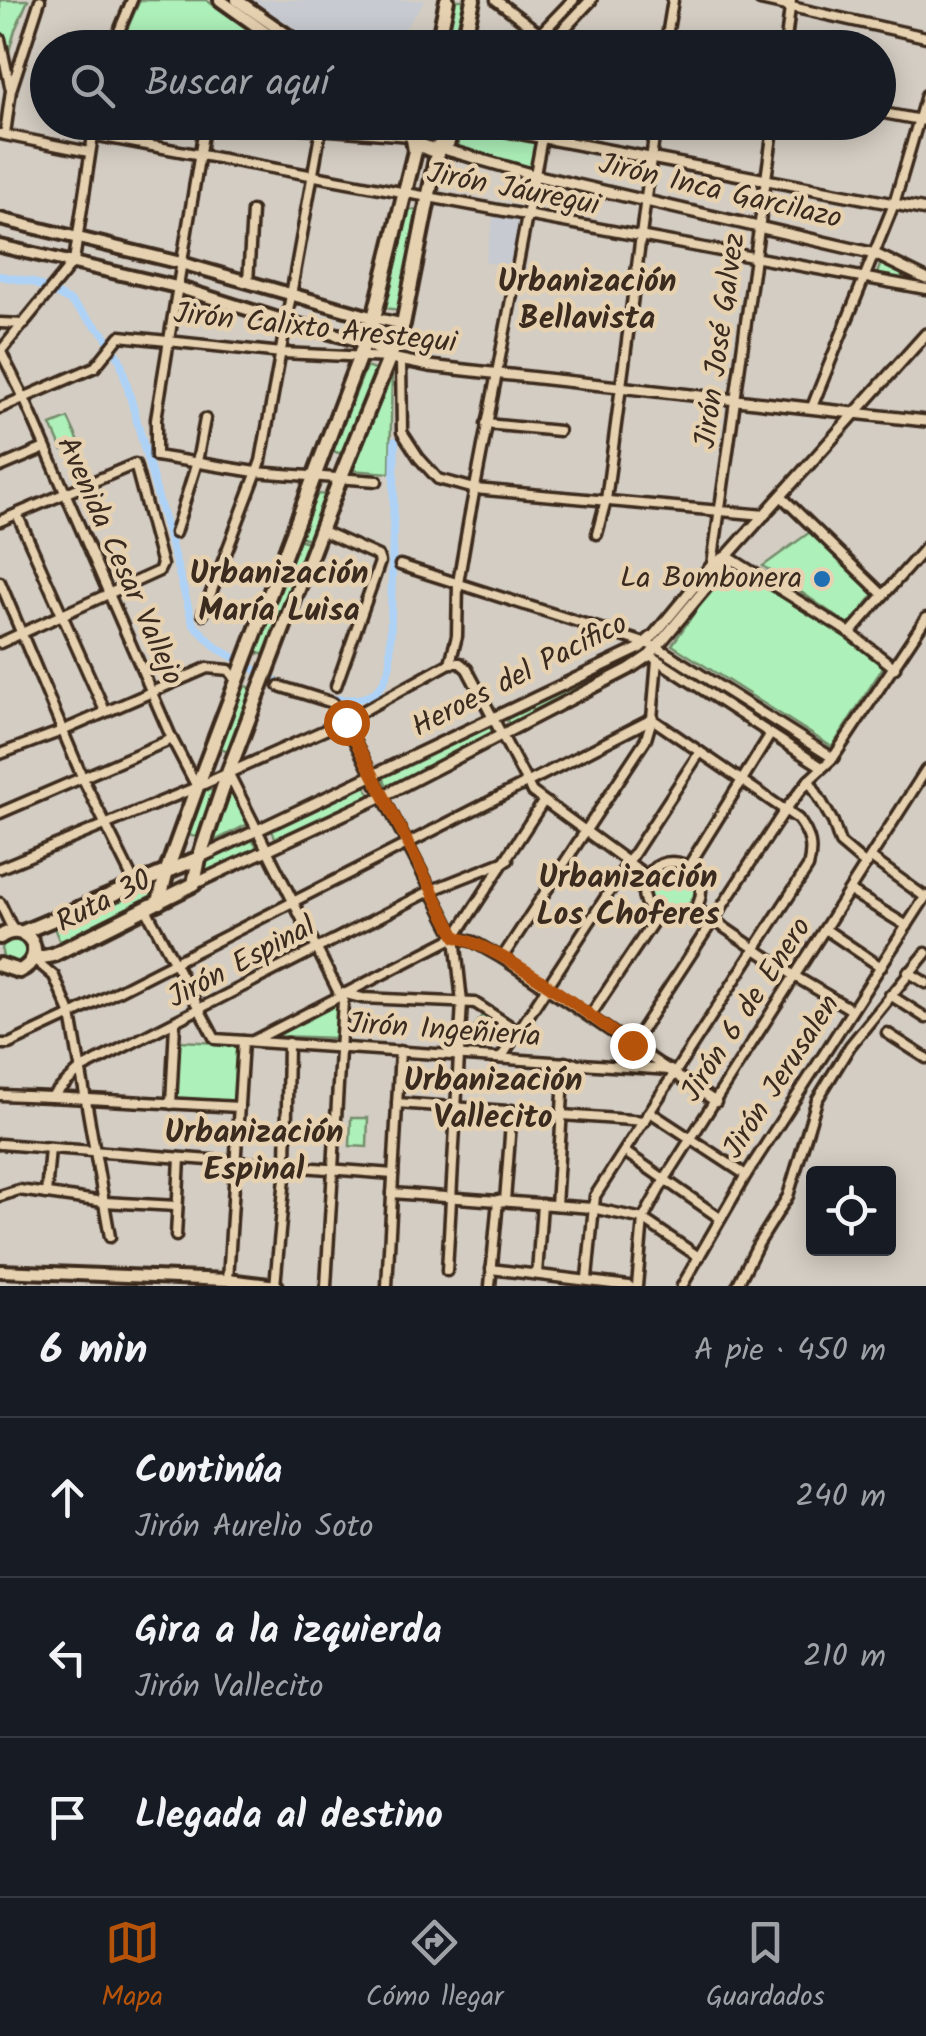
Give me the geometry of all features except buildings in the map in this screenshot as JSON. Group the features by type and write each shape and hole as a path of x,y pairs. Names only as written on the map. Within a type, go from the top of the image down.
{"highway":[{"path":"440,30 447,0"},
{"path":"466,30 474,0"},
{"path":"160,902 167,870 197,788 374,318 414,151 412,140"},
{"path":"417,140 423,148 440,148"},
{"path":"194,884 228,773 320,530 396,360 440,148 448,140"},
{"name":"Heroes del Pacífico","path":"167,870 199,858"},
{"name":"Ruta 30","path":"12,933 167,870"},
{"name":"Ruta 30","path":"1,968 19,972 34,959 54,955 194,884"},
{"path":"12,933 34,942 34,959"}],"main road":[{"path":"238,0 280,30"},
{"path":"223,1 262,30"},
{"path":"0,219 181,263 374,318"},
{"path":"0,246 177,286 365,342"},
{"path":"0,1271 228,1280 276,1286"}],"street":[{"path":"30,140 2,134 10,90 40,0"},
{"path":"120,30 132,0"},
{"path":"496,0 537,30"},
{"path":"546,30 573,0"},
{"path":"565,30 590,0"},
{"path":"668,30 673,0"},
{"path":"760,0 791,3 926,37"},
{"path":"787,30 791,3"},
{"path":"0,39 10,90"},
{"path":"812,407 894,204 922,120 926,95"},
{"path":"896,115 922,120"},
{"path":"31,140 89,152"},
{"path":"0,352 74,261 91,140"},
{"name":"Jirón Jáuregui","path":"119,140 926,289"},
{"path":"202,140 168,340 154,452 160,458 255,472 377,482"},
{"path":"203,614 261,461 319,140"},
{"path":"450,663 455,649 458,583 542,140 926,210"},
{"path":"596,534 606,500 654,140"},
{"name":"Jirón José Galvez","path":"712,565 772,140"},
{"name":"Jirón Inca Garcilazo","path":"440,148 647,202 875,254 926,279"},
{"path":"248,283 252,210"},
{"path":"374,318 403,324"},
{"path":"0,322 24,324"},
{"path":"895,668 850,633 728,556 926,334"},
{"name":"Jirón Calixto Arestegui","path":"24,398 95,367 116,338 396,360 926,421"},
{"path":"365,342 396,360 400,425 419,458 438,479 475,489 765,515"},
{"name":"Avenida Cesar Vallejo","path":"0,352 197,788"},
{"path":"0,408 24,398"},
{"path":"175,533 197,462 205,419"},
{"path":"486,424 558,431"},
{"path":"0,467 45,448"},
{"path":"0,521 135,464 162,565 159,571 0,643"},
{"path":"782,496 882,594"},
{"path":"17,514 105,710"},
{"path":"320,530 380,559 336,686"},
{"path":"850,633 926,547"},
{"name":"Heroes del Pacífico","path":"199,858 496,720 638,644 712,565 728,556"},
{"name":"Heroes del Pacífico","path":"194,884 383,796 655,654 728,556"},
{"path":"400,565 638,644 833,758"},
{"path":"0,582 83,778 135,884"},
{"path":"618,1066 785,810 833,758 926,618"},
{"path":"455,649 467,658 467,669"},
{"path":"502,958 646,739 652,719 655,654"},
{"path":"655,654 770,735 822,766"},
{"path":"0,868 346,722 450,663 460,663 496,720 526,784 543,802 646,876"},
{"path":"0,754 214,667 229,670 238,678"},
{"path":"279,686 333,703 375,776 456,937 462,1002 447,1271"},
{"path":"587,1278 595,1196 757,949 808,868 812,854 807,830 785,810 652,719"},
{"path":"0,1044 9,1044 71,1015 652,719"},
{"path":"688,867 770,735"},
{"path":"0,813 172,739"},
{"path":"500,1058 700,752"},
{"name":"Jirón 6 de Enero","path":"633,1286 642,1219 926,770"},
{"path":"228,773 342,994 326,1286"},
{"path":"809,780 840,843 926,896"},
{"path":"228,1280 239,1107 248,1041 456,937 543,802"},
{"name":"Jirón Espinal","path":"51,1097 81,1069 432,890 508,860"},
{"path":"670,862 688,867 701,886 696,908 678,920 656,916 643,898 646,876 670,862"},
{"path":"850,891 907,926"},
{"name":"Jirón Jerusalen","path":"682,1286 746,1175 926,896"},
{"path":"0,903 12,933"},
{"path":"146,908 200,1010"},
{"path":"696,908 796,977 852,1010"},
{"path":"590,1016 656,916"},
{"path":"826,929 881,967"},
{"path":"456,937 502,958 716,1102"},
{"path":"737,1286 788,1196 817,1100 850,1046 926,953"},
{"path":"34,959 54,976 71,1015 110,1238"},
{"path":"908,972 926,983"},
{"path":"342,994 479,1005 518,1031"},
{"path":"890,994 926,1018"},
{"name":"Jirón Ingeñiería","path":"200,1010 215,1039 673,1072"},
{"path":"172,1104 174,1024"},
{"path":"887,1032 926,1058"},
{"path":"276,1286 286,1166 288,1043"},
{"path":"387,1286 400,1051"},
{"path":"556,1205 565,1062"},
{"path":"0,1095 239,1107"},
{"path":"398,1103 648,1116 746,1175"},
{"path":"490,1286 512,1110"},
{"path":"0,1144 393,1174"},
{"path":"46,1194 50,1148"},
{"path":"625,1152 720,1218"},
{"path":"176,1236 180,1158"},
{"path":"0,1196 15,1190 104,1202 177,1206"},
{"path":"392,1193 592,1208 642,1219 698,1257"},
{"path":"537,1274 542,1204"},
{"path":"491,1269 633,1286"}],"shaded area":[{"path":"248,0 425,0 404,30 291,30"},
{"path":"494,214 521,219 511,267 485,262"}],"green space":[{"path":"0,0 28,0 3,73 0,70"},
{"path":"140,0 206,0 249,30 127,30"},
{"path":"454,0 465,0 459,30 448,30"},
{"path":"460,140 539,143 534,169 457,150"},
{"path":"409,209 420,212 398,310 386,308"},
{"path":"882,260 926,283 926,287 875,279"},
{"path":"366,367 377,371 344,455 333,451"},
{"path":"389,370 390,473 349,470"},
{"path":"68,418 79,442 62,450 51,425"},
{"path":"317,494 328,495 311,540 300,536"},
{"name":"La Bombonera","path":"810,532 875,593 849,625 763,566"},
{"path":"299,539 310,543 267,656 256,652"},
{"path":"731,560 885,664 832,747 672,645"},
{"path":"625,660 628,667 510,725 505,718"},
{"path":"243,685 254,689 231,752 220,748"},
{"path":"489,725 493,734 387,786 383,777"},
{"path":"365,784 371,797 277,841 271,829"},
{"path":"203,790 215,790 199,838 185,834"},
{"path":"231,791 248,824 216,840 212,838"},
{"path":"251,839 255,850 208,872 205,869 209,857"},
{"path":"672,865 688,872 695,888 688,904 672,911 656,904 649,888 656,872"},
{"path":"151,884 154,899 60,942 54,928"},
{"path":"15,938 24,942 28,951 24,960 15,964 6,960 2,951 6,942"},
{"path":"338,1002 337,1038 278,1036 279,1032"},
{"path":"485,1011 510,1028 499,1044 474,1027"},
{"path":"180,1041 238,1044 235,1101 176,1098"},
{"path":"351,1118 368,1118 367,1147 350,1146"}],"waterway":[{"path":"0,276 33,282 70,301 104,334 120,360 193,624 217,648 286,687"},
{"path":"323,698 367,697 387,676 395,441"}],"place":[{"name":"La Bombonera","path":"822,579"}],"district":[{"name":"Urbanización Bellavista","path":"587,300"},
{"name":"Urbanización María Luisa","path":"279,592"},
{"name":"Urbanización Los Choferes","path":"628,896"},
{"name":"Urbanización Vallecito","path":"493,1100"},
{"name":"Urbanización Espinal","path":"254,1152"}],"route":[{"path":"346,722 456,937 502,958 632,1045"}]}
